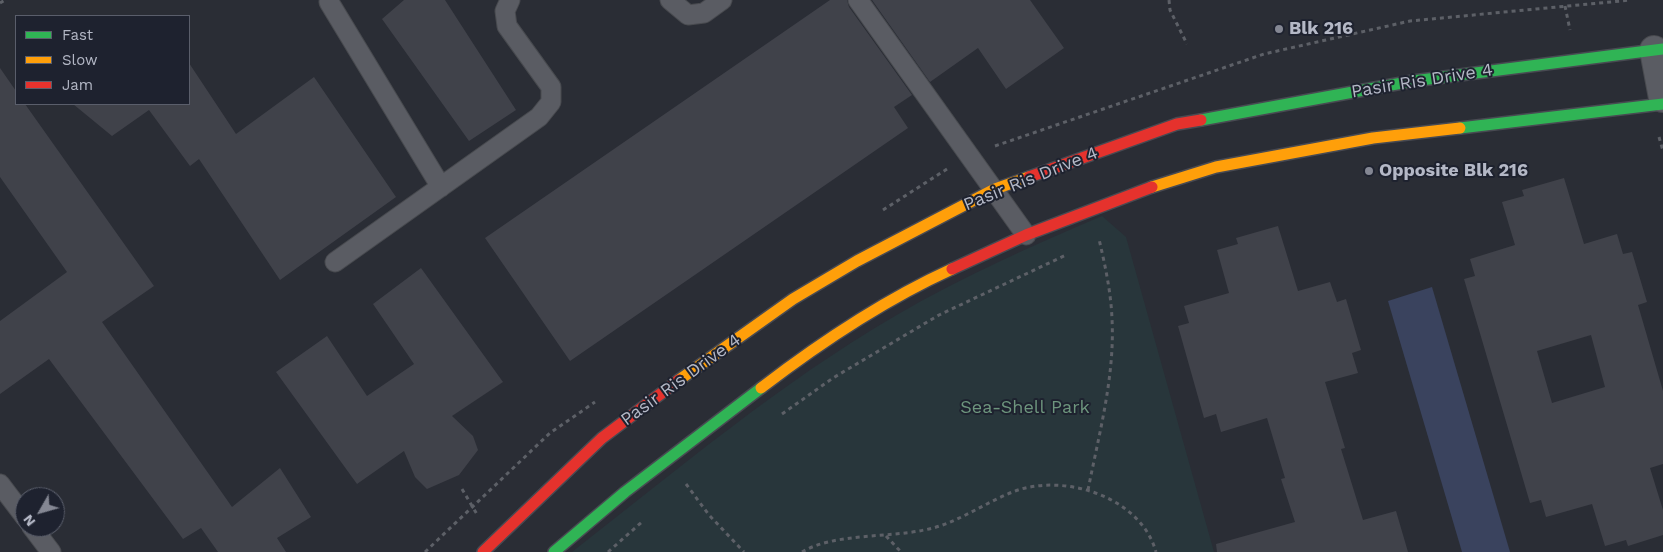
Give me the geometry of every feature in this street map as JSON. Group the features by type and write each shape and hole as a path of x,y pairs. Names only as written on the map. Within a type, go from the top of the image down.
{"street":[{"name":"Pasir Ris Drive 4","path":"483,552 502,545 602,438 661,393 793,299 857,261 995,189 1177,124 1414,81 1658,49 1663,98"},
{"path":"554,552 625,492 812,349 917,285 1026,235 1128,195 1216,167 1363,140 1663,104"}],"lane":[{"path":"335,262 539,117 551,102 551,87 507,26 505,11 510,0"},
{"path":"670,0 688,14 704,13 722,0"},
{"path":"858,0 995,189 1026,235"},
{"path":"329,2 441,187"},
{"path":"0,484 15,504"},
{"path":"40,537 51,552"}],"path":[{"path":"0,3 5,0"},
{"path":"1168,0 1170,10 1187,44"},
{"path":"1659,137 1663,151"},
{"path":"1088,490 1110,364 1112,319 1108,280 1094,208"},
{"path":"1092,243 1108,236"},
{"path":"778,417 833,378 939,315 1070,253"},
{"path":"678,489 692,478"},
{"path":"685,483 709,515 744,552"},
{"path":"802,552 834,541 926,530 961,518 1018,490 1046,485 1088,490 1118,503 1141,523 1153,542 1156,552"},
{"path":"462,489 472,508"},
{"path":"608,552 650,514"},
{"path":"886,536 901,552"}],"green space":[{"name":"Sea-Shell Park","path":"1102,216 1126,237 1214,552 572,552 770,398 852,342 895,316 971,275"}],"water":[{"path":"1432,287 1510,552 1462,552 1388,301"}],"building":[{"path":"404,0 445,0 516,110 469,141 382,19"},
{"path":"830,0 847,0 849,7 912,95 894,107 908,128 570,361 485,238"},
{"path":"872,0 1030,0 1064,48 1006,89 978,48 930,82"},
{"path":"190,65 236,134 314,77 396,197 280,280 199,159 190,166 149,110 112,136 74,105 190,105"},
{"path":"0,68 15,90 15,105 26,105 154,286 102,322 232,507 280,468 311,517 277,538 286,552 218,552 201,528 183,539 49,359 0,394 0,321 67,272 0,177"},
{"path":"1564,178 1584,244 1617,234 1623,254 1632,252 1647,302 1638,305 1663,391 1663,464 1650,468 1663,510 1663,535 1628,546 1626,540 1605,546 1592,504 1546,517 1541,500 1530,503 1464,279 1475,276 1470,259 1515,245 1502,202 1524,196 1522,190","holes":["1591,335 1605,387 1552,403 1537,351"]},
{"path":"1278,226 1298,291 1330,282 1337,302 1346,299 1361,350 1352,353 1358,373 1325,382 1345,448 1341,449 1363,520 1396,511 1408,552 1217,552 1216,544 1295,522 1281,479 1285,478 1267,418 1221,432 1216,414 1204,418 1178,326 1189,323 1184,306 1229,293 1217,250 1238,244 1236,238"},
{"path":"421,268 503,382 452,416 473,436 478,450 459,475 427,489 415,477 404,451 357,484 276,372 327,336 367,396 414,364 373,304"}],"traffic: fast":[{"path":"1201,120 1413,81 1663,49"},
{"path":"1460,128 1663,104"},
{"path":"554,552 625,492 761,388"}],"traffic: slow":[{"path":"1152,187 1216,167 1373,138 1460,128"},
{"path":"679,380 793,299 857,261 995,189 1029,177"},
{"path":"761,388 807,354 878,308 952,269"}],"traffic: jam":[{"path":"1029,177 1177,124 1201,120"},
{"path":"952,269 1026,235 1152,187"},
{"path":"483,552 602,438 679,380"}],"place":[{"name":"Blk 216","path":"1279,29"},
{"name":"Opposite Blk 216","path":"1369,171"}]}
